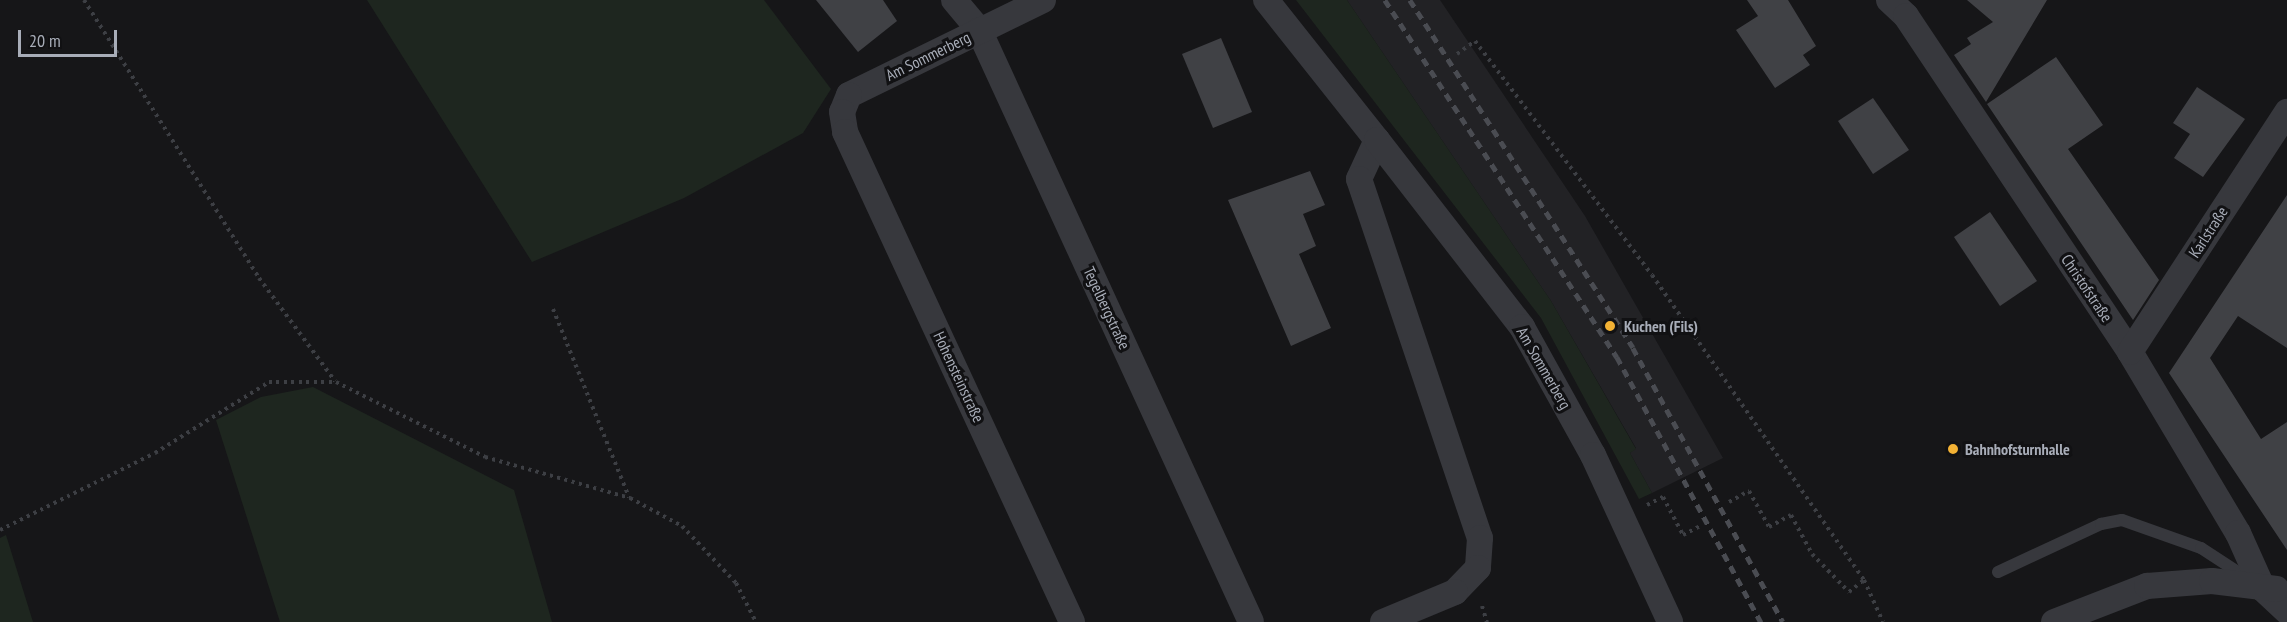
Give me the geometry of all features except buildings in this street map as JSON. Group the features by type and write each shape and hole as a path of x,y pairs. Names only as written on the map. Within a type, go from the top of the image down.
{"street":[{"name":"Tegelbergstraße","path":"954,0 979,30 1251,622"},
{"name":"Am Sommerberg","path":"845,132 842,112 849,95 1043,0"},
{"name":"Am Sommerberg","path":"1266,0 1522,327 1593,455 1670,622"},
{"name":"Christofstraße","path":"1904,5 2130,352 2238,533 2275,589"},
{"name":"Karlstraße","path":"2130,352 2287,112"},
{"name":"Hohensteinstraße","path":"845,132 1072,622"},
{"path":"1377,140 1359,179 1480,538 1478,568 1455,592 1383,622"},
{"path":"2054,622 2147,586 2212,581 2275,589 2287,611"}],"lane":[{"path":"1998,572 2101,524 2122,520 2201,548 2275,589"}],"path":[{"path":"84,0 259,278 336,382"},
{"path":"1457,54 1475,41 1652,275 1864,580 1883,622"},
{"path":"553,309 630,498"},
{"path":"0,530 155,453 269,382 336,382 485,457 630,498 682,526 736,583 756,622"},
{"path":"1729,502 1749,491 1769,527 1791,515 1812,554 1849,592 1864,580"},
{"path":"1650,515 1645,506 1663,497 1683,535 1702,525"}],"shaded area":[{"path":"367,0 764,0 831,89 803,133 684,198 532,262"},
{"path":"1296,0 1347,0 1551,301 1636,449 1630,453 1652,493 1639,499 1541,318"},
{"path":"1347,0 1440,0 1585,216 1723,458 1652,493 1630,453 1636,448 1551,301"},
{"path":"313,387 514,490 552,622 280,622 216,420 261,397"},
{"path":"6,535 33,622 0,622 0,538"}],"railway":[{"path":"1385,0 1617,357 1761,622"},
{"path":"1410,0 1633,348 1783,622"}],"place":[{"name":"Kuchen (Fils)","path":"1610,326"},
{"name":"Bahnhofsturnhalle","path":"1953,449"}]}
